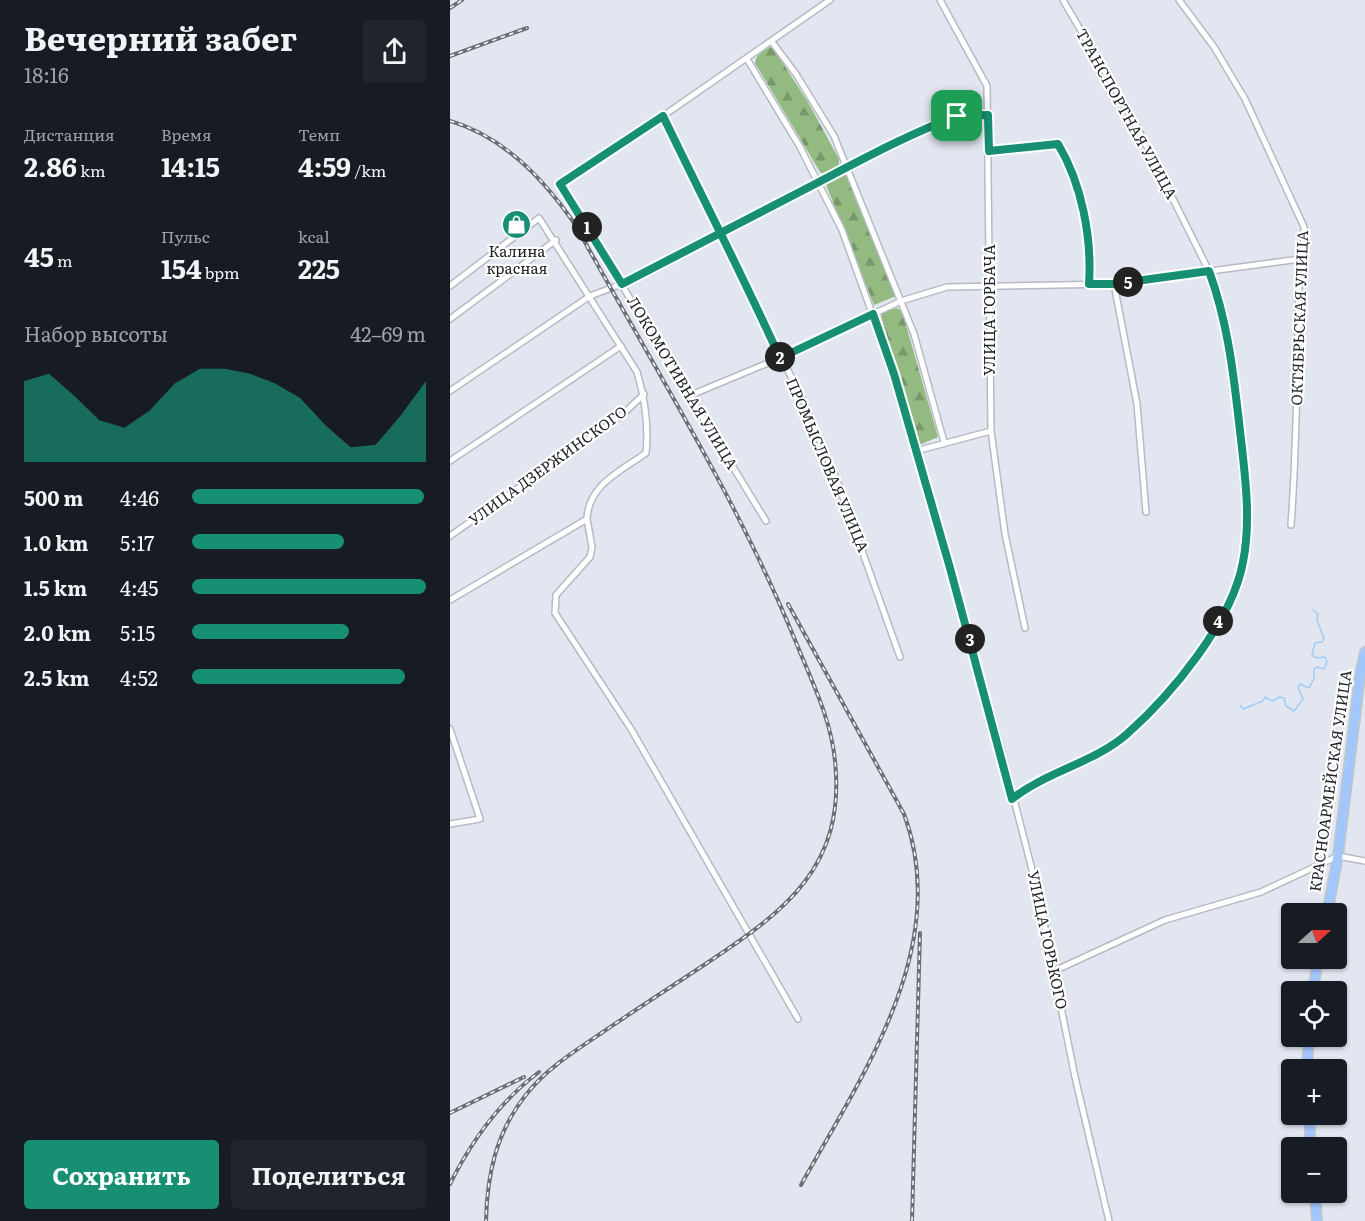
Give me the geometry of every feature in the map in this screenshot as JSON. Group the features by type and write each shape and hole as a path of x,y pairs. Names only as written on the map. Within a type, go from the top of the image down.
{"main road":[{"name":"КРАСНОАРМЕЙСКАЯ УЛИЦА","path":"1329,903 1338,856 1360,676 1365,652"},
{"path":"1316,1203 1317,1221"}],"street":[{"path":"663,116 830,0"},
{"name":"УЛИЦА ГОРБАЧА","path":"940,0 980,69 987,86 991,431 1005,534 1025,628"},
{"name":"ТРАНСПОРТНАЯ УЛИЦА","path":"1012,799 1024,789 1095,754 1125,735 1185,673 1211,635 1230,599 1243,564 1247,520 1230,342 1209,271 1137,127 1063,0"},
{"name":"ОКТЯБРЬСКАЯ УЛИЦА","path":"1179,0 1214,47 1271,150 1304,226 1305,248 1300,259 1296,455 1290,525"},
{"path":"772,42 796,74 834,136 914,334 944,442"},
{"name":"УЛИЦА ГОРЬКОГО","path":"747,59 777,106 819,182 842,230 873,314 1000,745 1012,799 1029,855 1047,928 1052,972 1109,1221"},
{"path":"450,391 590,296 622,284 846,166 957,116 988,115"},
{"name":"ЛОКОМОТИВНАЯ УЛИЦА","path":"663,116 560,184 766,521"},
{"name":"ПРОМЫСЛОВАЯ УЛИЦА","path":"663,116 805,405 839,486 900,657"},
{"path":"989,151 1058,144 1065,156 1088,229 1089,284"},
{"path":"450,286 539,218 556,240 637,372 644,394 648,433 646,453 594,492 587,506 592,547 590,557 556,595 555,613 631,729 798,1019"},
{"path":"450,320 556,240"},
{"path":"691,395 780,358 901,301 947,287 1114,284 1300,259"},
{"path":"1114,284 1137,404 1146,512"},
{"path":"450,461 621,346"},
{"name":"УЛИЦА ДЗЕРЖИНСКОГО","path":"450,536 622,415 644,394"},
{"path":"915,451 991,431"},
{"path":"450,600 587,519"},
{"path":"450,729 480,819 450,824"},
{"path":"1052,972 1165,920 1261,892 1338,856 1365,861"}],"green space":[{"path":"769,47 773,48 808,102 839,159 839,166 823,174 820,172 755,63 757,56"},
{"path":"841,172 846,174 896,296 874,305 825,182"},
{"path":"897,308 902,311 938,437 917,446 881,316 884,312"}],"waterway":[{"path":"1240,705 1243,709 1263,701 1265,697 1272,701 1280,697 1284,698 1286,706 1294,711 1303,699 1298,687 1300,684 1309,688 1314,678 1314,669 1317,667 1324,669 1327,662 1325,657 1317,658 1312,655 1315,643 1322,642 1324,638 1317,620 1318,614 1313,610"}],"railway":[{"path":"450,8 462,0"},
{"path":"450,56 527,28"},
{"path":"450,121 489,138 522,162 551,192 576,226 692,430 772,586 820,699 833,745 835,761 836,798 831,830 820,858 804,882 785,904 735,944 570,1055 533,1087 515,1110 500,1140 488,1187 486,1221"},
{"path":"788,604 904,814 916,863 917,912 909,960 894,1008 850,1099 801,1185"},
{"path":"912,1221 920,933"},
{"path":"450,1184 477,1137 499,1109 539,1072"},
{"path":"450,1113 524,1077"}],"place":[{"name":"Калина красная","path":"517,225"}],"route":[{"path":"957,116 846,166 819,182 720,232 622,284 560,184 663,116 720,232 743,276 780,358 873,314 894,374 950,568 1000,745 1012,799 1024,789 1095,754 1125,735 1185,673 1211,635 1230,599 1243,564 1247,520 1241,436 1230,342 1221,302 1209,271 1114,284 1089,284 1088,229 1065,156 1058,144 989,151 988,115 957,116"}]}
